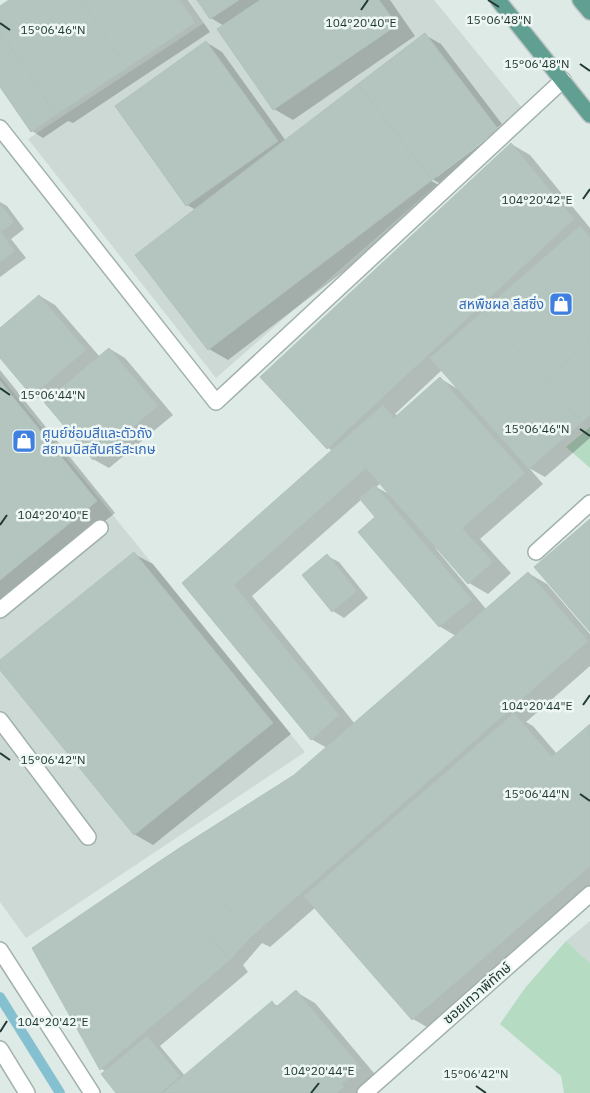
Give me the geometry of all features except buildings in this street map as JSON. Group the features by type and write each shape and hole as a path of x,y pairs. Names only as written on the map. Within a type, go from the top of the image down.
{"main road":[{"path":"498,0 590,115"},
{"path":"580,0 590,12"}],"street":[{"path":"0,128 216,402 563,80"},
{"path":"536,552 590,503"},
{"path":"0,610 100,528"},
{"path":"0,720 88,837"},
{"name":"ซอยเทวาพิทักษ์","path":"364,1093 590,894"},
{"path":"0,950 92,1093"},
{"path":"0,1049 27,1093"}],"shaded area":[{"path":"189,0 434,0 523,109 216,378 28,139 204,23"},
{"path":"0,376 305,752 26,938 0,902"},
{"path":"590,921 590,963 566,941"}],"green space":[{"path":"590,427 590,468 566,447"},
{"path":"566,941 590,963 590,1093 564,1093 561,1076 500,1024 525,988"}],"waterway":[{"path":"0,997 60,1093"}],"place":[{"name":"สหพืชผล ลีสซิ่ง","path":"561,304"},
{"name":"ศูนย์ซ่อมสีและตัวถัง สยามนิสสันศรีสะเกษ","path":"24,441"}]}
